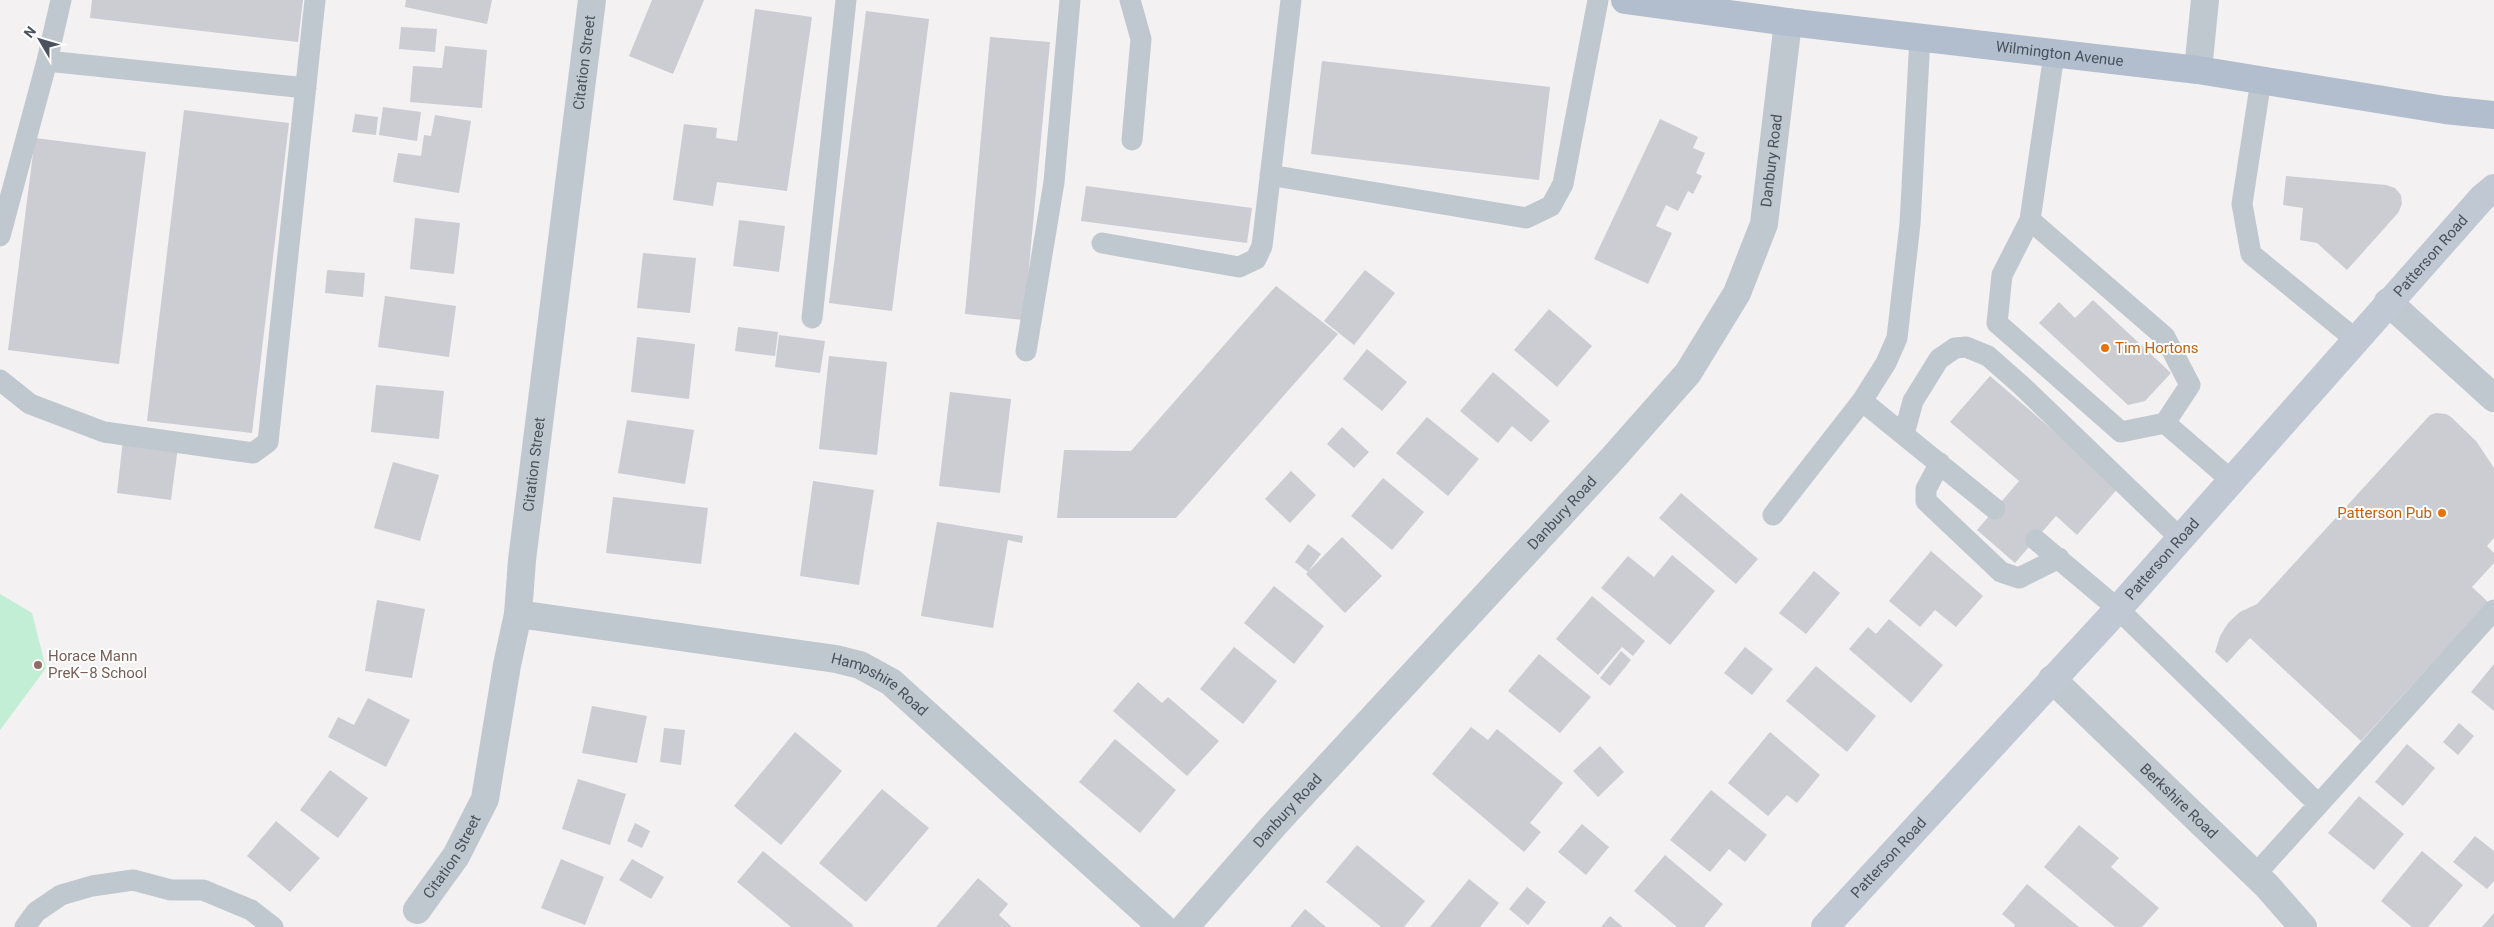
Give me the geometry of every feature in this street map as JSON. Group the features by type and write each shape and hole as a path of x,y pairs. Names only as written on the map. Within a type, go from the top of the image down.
{"main road":[{"name":"Wilmington Avenue","path":"1624,0 1788,22 2198,70 2494,115"},
{"name":"Patterson Road","path":"1825,927 2118,609 2388,302 2490,198"}],"street":[{"name":"Citation Street","path":"417,910 456,856 485,799 507,665 518,614 522,560 592,0"},
{"path":"2198,70 2204,0"},
{"name":"Danbury Road","path":"1186,927 1275,824 1612,459 1688,372 1737,293 1764,224 1788,22"},
{"path":"2388,302 2494,398"},
{"name":"Hampshire Road","path":"518,614 836,659 860,665 891,682 1162,927"},
{"name":"Berkshire Road","path":"2052,679 2255,875 2303,927"}],"lane":[{"path":"0,236 47,61 61,0"},
{"path":"0,380 30,404 104,432 253,453 268,442 316,0"},
{"path":"812,318 846,0"},
{"path":"1026,351 1054,182 1070,0"},
{"path":"1130,0 1141,39 1132,140"},
{"path":"1102,243 1239,267 1256,259 1262,246 1291,0"},
{"path":"1270,175 1526,218 1551,206 1563,184 1598,0"},
{"path":"1773,515 1862,401 1886,363 1897,338 1910,224 1920,37"},
{"path":"2030,220 2164,337 2190,385 2165,423 2120,432 1997,323 2002,275 2030,220 2054,54"},
{"path":"47,61 306,88"},
{"path":"2262,80 2242,204 2252,254 2355,340"},
{"path":"1904,434 1913,401 1939,359 1955,348 1966,347 1988,356 2022,386 2180,538"},
{"path":"1862,401 1995,509"},
{"path":"2165,423 2231,480"},
{"path":"1940,463 1926,489 1926,501 2001,572 2019,578 2058,558"},
{"path":"2036,540 2118,609 2318,804"},
{"path":"2255,875 2494,610"},
{"path":"25,927 36,912 61,895 92,886 133,880 171,890 202,890 251,910 273,927"}],"green space":[{"path":"0,594 32,613 46,668 0,730"}],"building":[{"path":"92,0 303,0 298,42 90,18"},
{"path":"406,0 492,0 487,24 405,7"},
{"path":"652,0 704,0 673,74 629,56"},
{"path":"755,9 812,17 787,191 717,182 713,206 673,200 684,124 717,128 716,138 737,141"},
{"path":"866,11 929,19 892,311 829,303"},
{"path":"401,27 437,29 435,52 399,49"},
{"path":"990,37 1050,42 1024,320 965,314"},
{"path":"445,46 487,50 482,108 410,102 413,66 442,68"},
{"path":"1322,61 1550,87 1539,180 1311,154"},
{"path":"383,107 421,112 417,141 379,135"},
{"path":"184,110 289,123 252,433 147,421"},
{"path":"355,114 378,117 376,135 352,132"},
{"path":"435,115 471,121 459,193 393,182 398,153 421,156 424,135 431,136"},
{"path":"1660,119 1698,137 1693,148 1705,153 1696,173 1702,176 1693,194 1688,191 1678,211 1666,205 1656,226 1672,233 1648,284 1594,259"},
{"path":"35,138 146,152 119,364 8,350"},
{"path":"2286,176 2386,185 2395,188 2401,195 2402,204 2398,213 2347,270 2317,243 2300,240 2303,208 2283,205"},
{"path":"1086,186 1252,208 1247,243 1081,221"},
{"path":"415,218 460,223 454,274 410,269"},
{"path":"739,220 785,226 779,272 733,266"},
{"path":"643,253 696,258 690,313 637,308"},
{"path":"327,270 365,273 363,297 325,293"},
{"path":"1365,270 1395,293 1354,345 1324,321"},
{"path":"1276,286 1338,334 1176,518 1057,518 1064,450 1131,451"},
{"path":"385,296 456,306 449,357 378,347"},
{"name":"Tim Hortons","path":"2093,300 2171,373 2145,401 2128,405 2039,323 2059,302 2075,318"},
{"path":"1549,309 1592,346 1557,387 1514,350"},
{"path":"738,327 778,332 775,356 735,351"},
{"path":"779,335 825,341 820,373 775,367"},
{"path":"637,337 695,344 689,399 631,392"},
{"path":"1367,349 1407,382 1382,411 1343,379"},
{"path":"829,356 887,362 877,455 819,449"},
{"path":"1493,372 1550,421 1531,442 1512,426 1498,443 1460,411"},
{"path":"1990,376 2119,487 2077,535 2056,516 2015,563 1977,530 2019,481 1950,422"},
{"path":"376,385 444,391 439,439 371,432"},
{"path":"950,392 1011,399 1000,493 939,486"},
{"path":"2436,413 2446,414 2451,417 2476,441 2494,468 2494,538 2487,546 2494,553 2494,563 2472,587 2488,602 2361,741 2250,638 2227,663 2215,652 2220,636 2228,623 2240,612 2257,604 2430,415"},
{"path":"1427,417 1479,459 1448,496 1396,453"},
{"path":"627,420 694,430 685,484 618,473"},
{"path":"1342,427 1369,452 1354,468 1327,444"},
{"path":"123,440 178,447 171,500 117,493"},
{"path":"393,462 439,475 420,541 374,528"},
{"path":"1291,471 1316,495 1290,523 1265,499"},
{"path":"1383,478 1424,512 1392,550 1351,516"},
{"path":"813,481 874,490 859,585 800,576"},
{"path":"1681,493 1758,559 1736,584 1659,518"},
{"path":"613,497 708,508 701,564 606,553"},
{"path":"937,522 1023,536 1022,543 1008,540 993,628 921,616"},
{"path":"1342,537 1382,576 1345,613 1306,574"},
{"path":"1308,544 1321,554 1308,572 1295,562"},
{"path":"1931,551 1983,596 1956,627 1935,610 1920,627 1889,601"},
{"path":"1672,555 1715,591 1670,645 1601,588 1628,556 1654,577"},
{"path":"1814,571 1840,593 1806,634 1779,613"},
{"path":"1274,586 1324,626 1294,664 1244,623"},
{"path":"1592,596 1645,641 1633,656 1622,647 1598,675 1556,639"},
{"path":"377,600 425,609 412,678 365,671"},
{"path":"1889,619 1943,665 1911,703 1849,649 1868,627 1876,634"},
{"path":"1234,647 1277,681 1243,724 1200,689"},
{"path":"1745,647 1773,669 1752,695 1724,673"},
{"path":"1621,651 1631,660 1610,686 1600,678"},
{"path":"1539,654 1591,697 1560,733 1508,691"},
{"path":"2494,664 2494,711 2471,692"},
{"path":"1816,666 1876,716 1847,752 1786,701"},
{"path":"1138,682 1162,703 1168,697 1219,741 1187,776 1113,711"},
{"path":"368,698 410,720 386,767 328,737 338,717 354,725"},
{"path":"592,706 647,716 637,763 582,753"},
{"path":"2459,723 2474,736 2458,755 2443,742"},
{"path":"1471,727 1488,740 1497,729 1563,783 1530,823 1541,832 1524,852 1432,774"},
{"path":"664,728 685,730 681,765 660,762"},
{"path":"795,732 842,771 781,845 734,806"},
{"path":"1770,732 1820,775 1797,803 1787,795 1768,816 1728,783"},
{"path":"1115,739 1176,790 1140,833 1079,782"},
{"path":"2407,744 2435,768 2403,806 2375,782"},
{"path":"1600,746 1624,772 1598,797 1573,771"},
{"path":"330,770 368,798 338,838 300,810"},
{"path":"578,779 626,794 610,845 562,829"},
{"path":"882,789 929,828 866,902 819,863"},
{"path":"1711,790 1767,835 1745,862 1729,849 1710,872 1670,840"},
{"path":"2359,796 2404,834 2374,870 2328,833"},
{"path":"276,821 320,858 290,892 247,856"},
{"path":"635,823 650,831 642,848 627,841"},
{"path":"1582,824 1609,847 1586,875 1558,852"},
{"path":"2079,825 2119,858 2111,867 2159,908 2142,927 2115,927 2044,867"},
{"path":"2475,836 2494,851 2494,881 2487,889 2453,862"},
{"path":"1357,845 1425,901 1404,927 1381,927 1326,882"},
{"path":"763,851 853,925 852,927 791,927 737,882"},
{"path":"2422,851 2463,885 2428,927 2412,927 2381,901"},
{"path":"1665,855 1723,904 1704,927 1677,927 1634,891"},
{"path":"561,859 604,877 585,925 541,908"},
{"path":"632,859 664,877 651,899 619,880"},
{"path":"978,878 1008,904 999,915 1012,927 936,927"},
{"path":"1469,879 1499,903 1480,927 1430,927"},
{"path":"2027,884 2079,927 2014,927 2015,925 2002,914"},
{"path":"1527,887 1546,902 1528,925 1509,909"},
{"path":"1305,909 1326,927 1290,927"},
{"path":"2494,913 2494,927 2482,927"},
{"path":"1610,916 1623,927 1601,927"}],"place":[{"name":"Tim Hortons","path":"2105,348"},
{"name":"Patterson Pub","path":"2442,513"},
{"name":"Horace Mann PreK–8 School","path":"38,665"}]}
